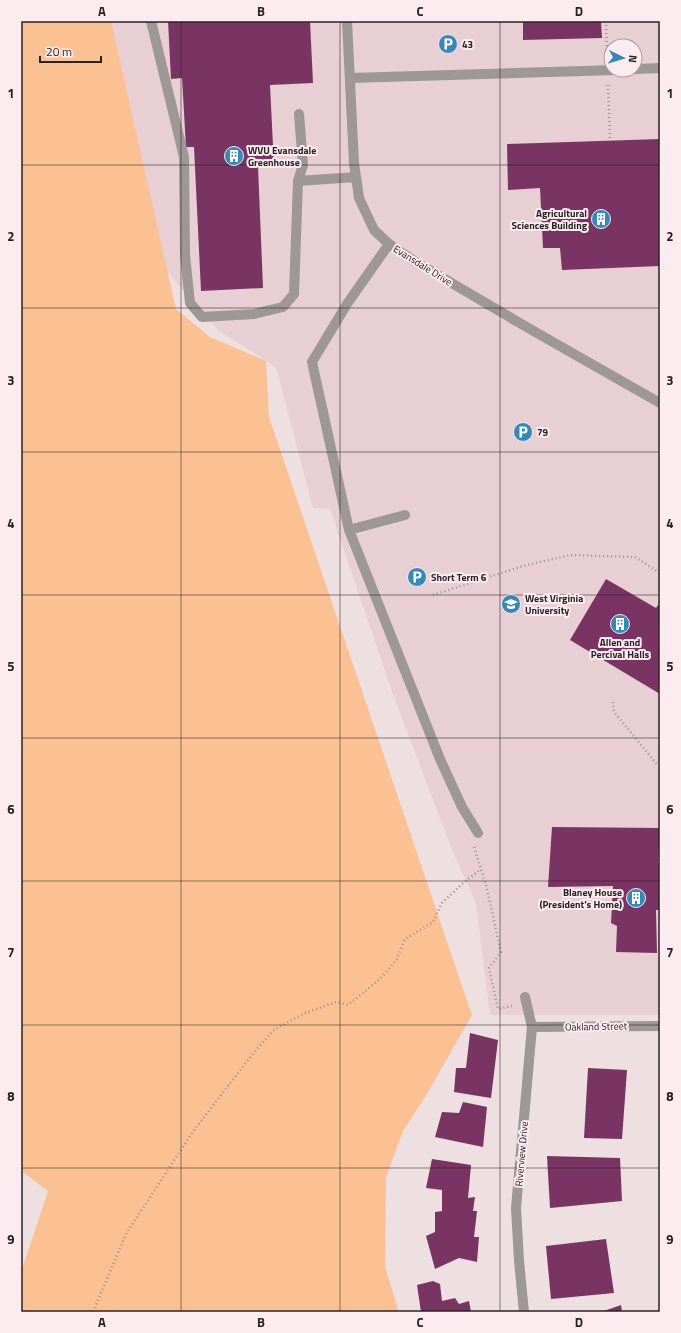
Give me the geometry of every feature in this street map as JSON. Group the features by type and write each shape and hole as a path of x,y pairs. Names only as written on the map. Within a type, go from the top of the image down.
{"street":[{"path":"152,21 184,157 185,254 190,303 202,317 254,314 283,307 294,294 298,181 303,165 299,114"},
{"name":"Evansdale Drive","path":"347,21 354,163 359,198 374,230 389,244 414,261 660,403"},
{"path":"643,69 660,68"},
{"path":"350,78 603,70"},
{"path":"298,181 356,177"},
{"path":"389,244 347,304 312,362 349,530 440,759 476,837"},
{"path":"349,530 405,515"},
{"name":"Riverview Drive","path":"524,1312 516,1208 532,1027 526,1000"},
{"name":"Oakland Street","path":"532,1027 660,1026"}],"path":[{"path":"609,126 610,140"},
{"path":"433,596 523,566 570,555 635,557 660,573"},
{"path":"613,702 614,712 660,767"},
{"path":"476,837 481,869 501,952 489,968 498,1009 526,1000"},
{"path":"94,1312 126,1234 194,1130 275,1029 305,1013 336,1002 348,1005 380,978 397,959 404,939 433,922 442,903 481,869"}],"shaded area":[{"name":"West Virginia University","path":"21,21 660,21 660,1015 490,1015 476,903 451,847 395,700 330,509 313,508 276,367 219,331 21,105"},
{"path":"21,21 111,21 176,309 210,337 266,361 269,417 472,1015 425,1097 403,1131 386,1177 385,1267 399,1312 21,1312 21,1272 48,1191 21,1171"}],"building":[{"name":"WVU Evansdale Greenhouse","path":"168,21 310,21 313,83 270,85 274,166 258,166 263,288 201,291 194,147 186,147 182,78 171,79"},
{"path":"523,21 601,21 602,38 523,40"},
{"name":"Agricultural Sciences Building","path":"660,139 660,266 562,270 560,248 543,248 540,188 508,190 507,144"},
{"name":"Allen and Percival Halls","path":"606,579 656,608 660,602 660,694 570,640"},
{"name":"Blaney House (President’s Home)","path":"552,827 660,828 658,863 660,863 660,910 656,910 657,953 616,952 617,926 611,923 613,886 548,887"},
{"path":"470,1033 498,1040 491,1098 454,1092 456,1068 466,1068"},
{"path":"588,1068 627,1070 622,1139 584,1138"},
{"path":"463,1102 487,1107 483,1147 435,1137 442,1112 459,1113"},
{"path":"547,1156 620,1158 622,1201 550,1208"},
{"path":"432,1159 471,1165 468,1198 475,1197 473,1211 477,1211 474,1237 479,1237 477,1262 459,1258 435,1269 426,1236 435,1232 435,1212 442,1211 442,1190 426,1188"},
{"path":"606,1239 614,1293 551,1299 546,1246"},
{"path":"433,1281 440,1284 442,1301 455,1298 459,1304 469,1301 471,1312 421,1312 417,1285"},
{"path":"621,1305 622,1312 601,1312"}],"place":[{"name":"43","path":"448,44"},
{"name":"WVU Evansdale Greenhouse","path":"234,156"},
{"name":"Agricultural Sciences Building","path":"601,219"},
{"name":"79","path":"523,432"},
{"name":"Short Term 6","path":"417,577"},
{"name":"West Virginia University","path":"511,604"},
{"name":"Allen and Percival Halls","path":"620,624"},
{"name":"Blaney House (President’s Home)","path":"636,898"}]}
